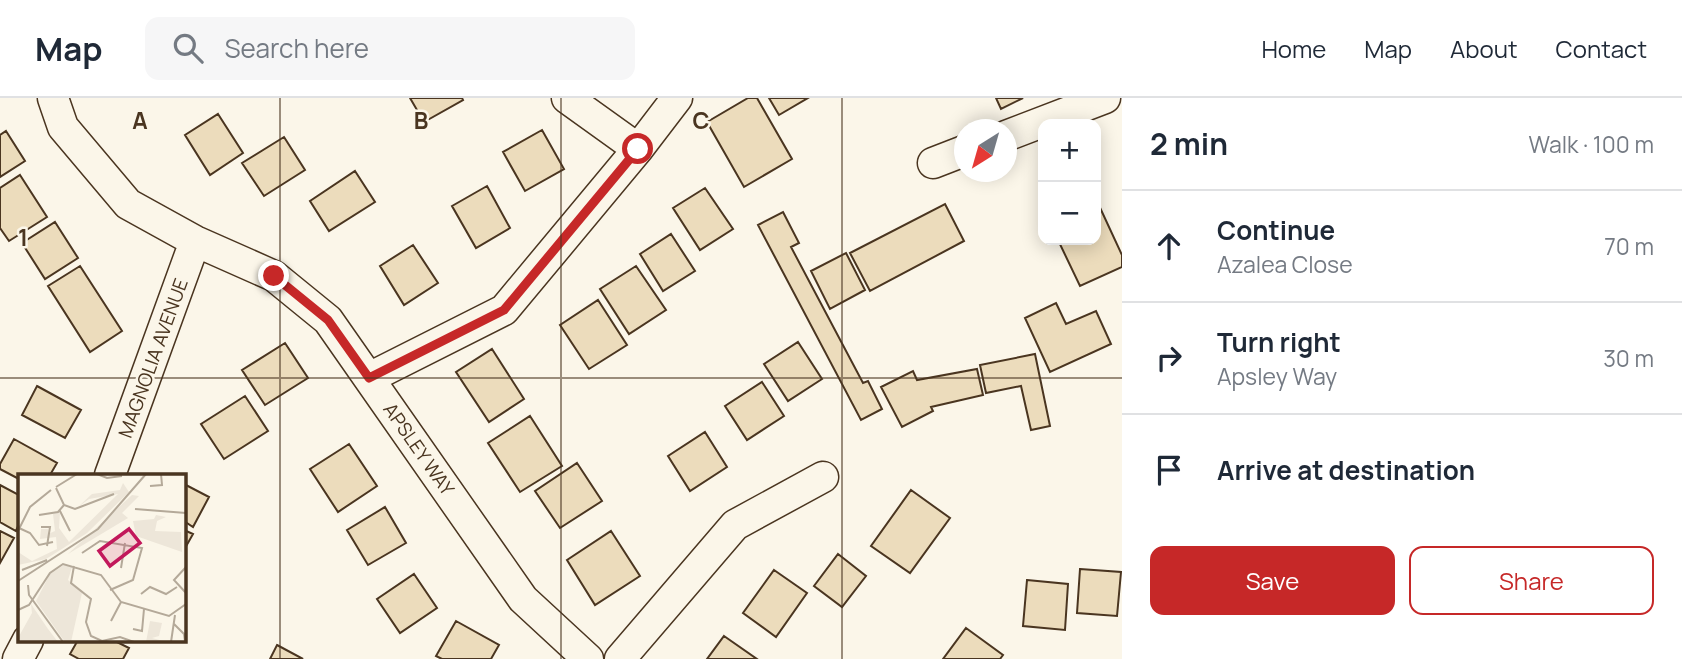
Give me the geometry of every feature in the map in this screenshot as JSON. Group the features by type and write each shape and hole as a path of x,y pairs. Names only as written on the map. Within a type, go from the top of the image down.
{"street":[{"name":"APSLEY WAY","path":"53,98 63,127 128,204 195,241 274,276 328,320 523,599 587,659"},
{"path":"567,98 638,149"},
{"path":"369,378 504,310 677,98"},
{"path":"1017,131 1105,98"},
{"path":"933,163 954,155"},
{"name":"MAGNOLIA AVENUE","path":"110,474 195,241"},
{"path":"620,659 735,524 823,477"},
{"path":"18,659 27,642"}],"building":[{"path":"410,98 462,98 463,100 424,122"},
{"path":"748,98 757,98 792,159 744,187 707,122"},
{"path":"769,98 808,98 779,115"},
{"path":"996,98 1023,98 1001,109"},
{"path":"218,114 243,153 210,175 185,135"},
{"path":"542,130 564,169 525,191 503,152"},
{"path":"6,131 25,161 0,177 0,135"},
{"path":"284,137 305,170 264,196 242,163"},
{"path":"355,171 375,202 329,231 310,201"},
{"path":"20,175 47,217 9,241 0,228 0,188"},
{"path":"487,186 510,228 476,248 452,206"},
{"path":"705,188 733,229 700,250 673,208"},
{"path":"945,204 964,241 870,291 850,253"},
{"path":"1101,210 1122,255 1122,267 1080,286 1060,245 1101,245"},
{"path":"783,212 799,243 791,247 863,383 868,381 882,409 861,420 758,225"},
{"path":"55,222 78,258 45,279 22,243"},
{"path":"671,234 695,271 663,291 640,254"},
{"path":"413,245 438,283 404,305 380,266"},
{"path":"846,253 865,290 830,309 811,271"},
{"path":"80,266 122,331 90,352 48,286"},
{"path":"636,266 666,310 629,334 600,289"},
{"path":"598,300 627,345 589,369 560,325"},
{"path":"1056,303 1066,324 1096,311 1111,344 1050,372 1025,318"},
{"path":"798,342 822,379 788,401 764,364"},
{"path":"285,343 308,378 265,405 242,370"},
{"path":"492,349 524,399 489,422 456,372"},
{"path":"1035,354 1050,426 1031,430 1021,386 986,393 980,365"},
{"path":"977,369 983,395 931,407 933,411 902,427 881,387 913,371 917,380"},
{"path":"762,382 784,416 747,440 725,406"},
{"path":"37,386 81,410 65,438 22,415"},
{"path":"245,396 268,431 224,459 201,424"},
{"path":"530,416 562,466 520,492 488,443"},
{"path":"705,432 727,467 690,491 668,456"},
{"path":"14,439 57,463 51,474 18,474 18,478 0,469 0,464"},
{"path":"349,444 377,486 338,512 310,469"},
{"path":"577,463 602,501 560,528 535,491"},
{"path":"0,485 18,494 18,526 16,531 0,522"},
{"path":"186,485 209,497 193,527 186,522"},
{"path":"911,490 950,518 910,573 871,546"},
{"path":"385,507 406,543 368,565 347,530"},
{"path":"0,531 14,538 0,563"},
{"path":"186,531 193,534 186,546"},
{"path":"611,531 640,576 595,605 567,560"},
{"path":"838,554 866,576 842,607 814,586"},
{"path":"1080,569 1121,572 1117,616 1077,613"},
{"path":"774,570 807,593 776,637 743,613"},
{"path":"414,574 437,608 400,633 377,599"},
{"path":"1027,580 1068,584 1065,630 1023,626"},
{"path":"456,621 499,645 491,659 442,659 436,656"},
{"path":"966,628 1003,655 1000,659 943,659"},
{"path":"724,636 757,659 707,659"},
{"path":"77,642 117,642 129,648 123,659 79,659 70,654"},
{"path":"277,645 303,659 270,659"}],"route":[{"path":"274,276 328,320 369,378 504,310 638,149"}]}
